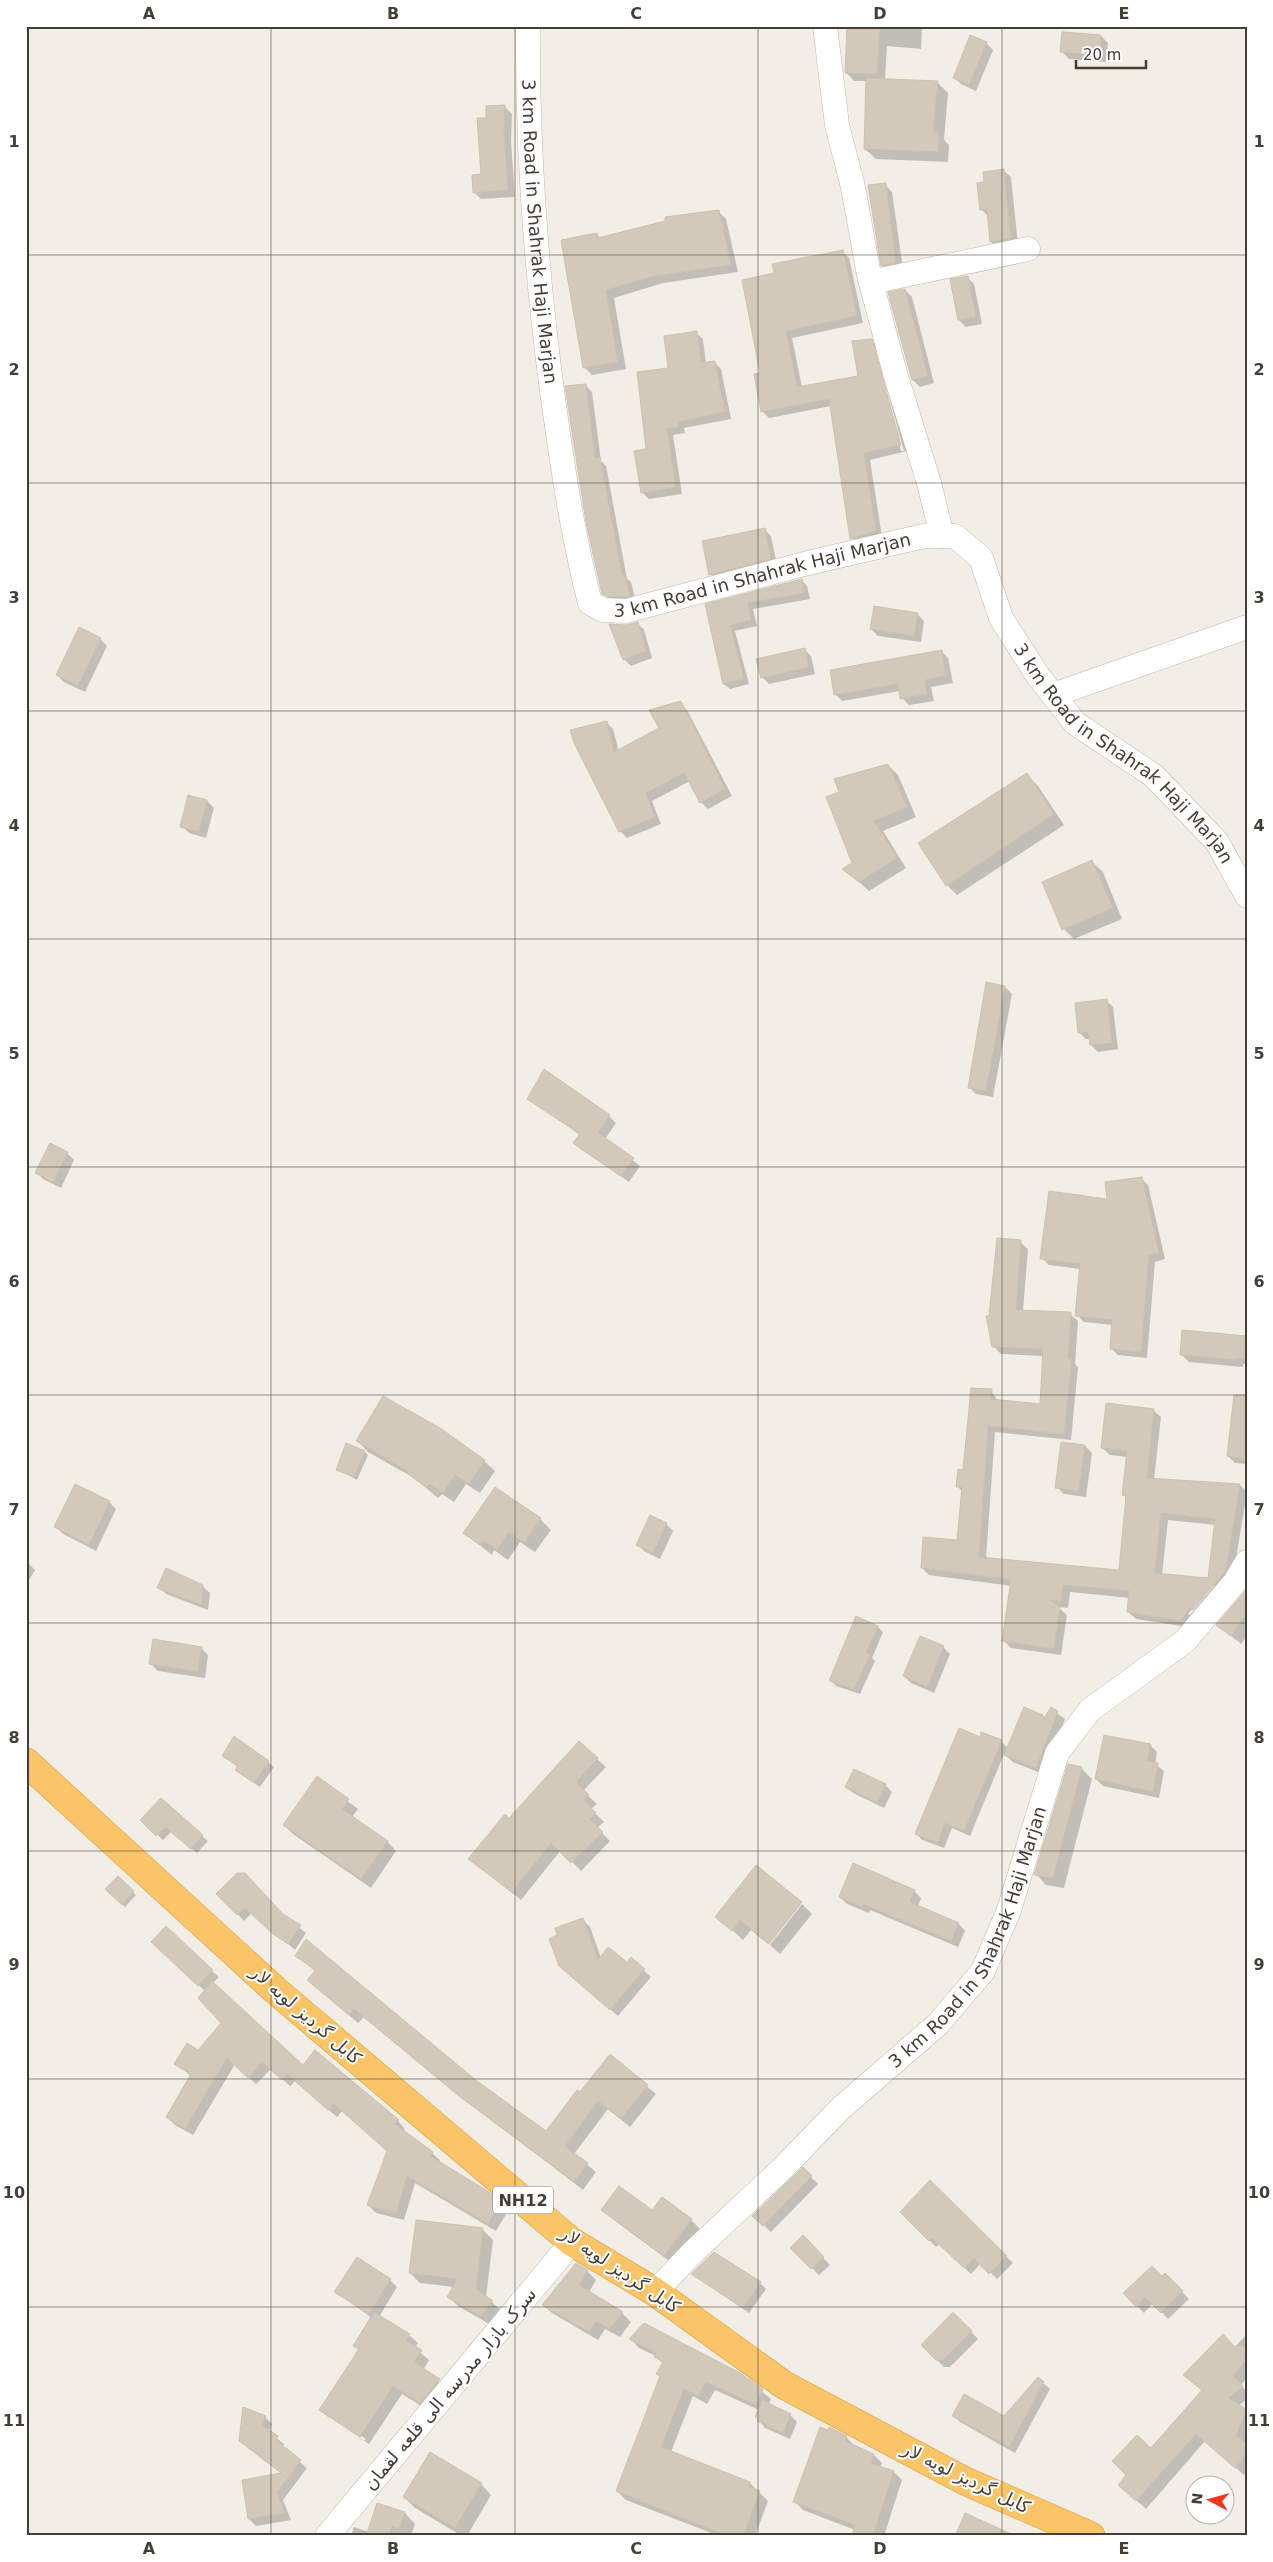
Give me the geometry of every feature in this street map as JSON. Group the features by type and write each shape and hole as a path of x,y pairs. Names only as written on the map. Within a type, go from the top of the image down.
{"highway":[{"name":"کابل گردیز لویه لار","path":"26,1762 275,1990 572,2242 656,2292 784,2385 965,2481 1091,2536"}],"street":[{"name":"3 km Road in Shahrak Haji Marjan","path":"528,26 529,143 540,299 565,488 590,603 603,610 626,611 808,563 924,536 955,536 981,558 1001,618 1053,695 1075,723 1154,776 1217,842 1247,896"},
{"path":"825,26 837,125 853,187 871,282 929,483 942,536"},
{"path":"871,282 1028,249"},
{"path":"1053,695 1247,626"},
{"name":"3 km Road in Shahrak Haji Marjan","path":"656,2292 692,2253 783,2168 840,2109 938,2024 983,1971 1009,1910 1057,1753 1090,1710 1185,1641 1229,1589 1247,1562"},
{"name":"سرک بازار مدرسه الی قلعه لقمان","path":"327,2536 572,2242"}],"building":[{"path":"847,26 880,26 877,74 845,73"},
{"path":"1062,32 1101,35 1100,56 1060,52"},
{"path":"970,35 987,42 969,85 953,78"},
{"path":"866,78 938,81 933,132 939,133 938,152 864,149"},
{"path":"505,105 504,134 508,190 473,193 472,175 481,174 477,118 486,118 486,106"},
{"path":"1004,169 1011,238 990,242 987,209 980,210 977,183 984,182 983,172"},
{"path":"886,183 896,263 881,266 868,185"},
{"path":"719,210 731,265 655,276 606,290 618,362 583,368 561,240 597,233 598,238 665,221 665,217"},
{"path":"843,250 857,316 786,331 797,387 858,376 852,341 872,339 901,445 864,453 876,531 850,539 829,399 761,412 754,374 760,373 742,280 774,273 772,264"},
{"path":"968,276 976,317 958,320 950,279"},
{"path":"905,289 928,376 912,380 888,292"},
{"path":"697,331 701,363 715,361 725,412 678,422 679,427 667,429 676,487 641,493 634,451 646,449 637,372 668,368 664,336"},
{"path":"586,384 595,458 600,457 622,574 624,574 630,596 625,597 602,594 586,522 565,386"},
{"path":"765,528 771,559 709,575 702,541"},
{"path":"802,579 804,593 748,603 751,620 730,625 744,679 723,684 705,604"},
{"path":"874,606 918,613 914,636 870,629"},
{"path":"638,622 646,651 623,660 609,624 626,625"},
{"path":"79,627 101,638 78,686 56,675"},
{"path":"805,648 809,667 761,678 756,659"},
{"path":"942,650 946,676 925,680 927,694 900,699 898,684 834,695 830,670"},
{"path":"681,701 725,789 700,803 684,773 646,793 655,817 619,832 574,743 570,730 607,721 614,752 659,728 649,710"},
{"path":"888,764 907,807 874,821 897,858 859,882 842,869 852,863 826,797 839,792 834,779"},
{"path":"1027,773 1054,814 946,886 918,843"},
{"path":"188,795 207,800 199,832 180,827"},
{"path":"1092,860 1113,908 1062,930 1042,882"},
{"path":"986,982 1005,986 986,1091 968,1088"},
{"path":"1107,999 1112,1043 1090,1045 1088,1032 1078,1033 1075,1003"},
{"path":"544,1069 610,1115 598,1133 634,1158 621,1176 573,1143 580,1134 527,1099"},
{"path":"50,1143 68,1152 53,1182 35,1173"},
{"path":"1142,1177 1159,1253 1149,1255 1141,1352 1110,1349 1112,1320 1075,1316 1080,1264 1040,1259 1049,1191 1107,1199 1105,1182"},
{"path":"997,1238 1021,1240 1016,1310 1071,1312 1068,1359 1072,1359 1064,1434 988,1426 979,1557 1119,1570 1126,1496 1122,1495 1127,1451 1101,1448 1106,1403 1154,1409 1147,1478 1240,1484 1226,1570 1193,1610 1190,1607 1181,1621 1127,1612 1129,1591 1063,1585 1061,1601 1050,1600 1060,1607 1054,1649 1002,1641 1011,1580 921,1568 923,1537 957,1540 962,1487 956,1487 958,1469 963,1470 971,1388 992,1389 991,1399 1040,1404 1043,1349 992,1347 986,1316 989,1316","holes":["1161,1513 1215,1519 1208,1578 1155,1573"]},
{"path":"1182,1330 1247,1336 1247,1359 1237,1358 1237,1360 1180,1355"},
{"path":"1234,1395 1247,1395 1247,1459 1227,1456"},
{"path":"383,1396 440,1428 485,1460 469,1484 455,1475 443,1493 430,1484 427,1488 408,1474 409,1472 356,1441"},
{"path":"1061,1442 1085,1445 1079,1491 1055,1488"},
{"path":"346,1443 365,1451 354,1477 336,1470"},
{"path":"75,1484 110,1501 89,1545 54,1527"},
{"path":"495,1487 541,1518 524,1543 509,1532 497,1550 483,1541 480,1545 463,1533"},
{"path":"650,1515 667,1523 653,1553 636,1545"},
{"path":"166,1568 203,1585 202,1605 157,1588"},
{"path":"1247,1589 1247,1612 1231,1636 1216,1625"},
{"path":"856,1616 878,1626 866,1653 870,1655 854,1689 829,1681"},
{"path":"920,1636 944,1646 927,1687 903,1676"},
{"path":"153,1639 202,1647 198,1672 149,1664"},
{"path":"1024,1707 1043,1715 1043,1720 1051,1707 1058,1711 1036,1768 1004,1755"},
{"path":"959,1728 980,1737 981,1732 1002,1740 964,1831 945,1823 938,1843 915,1834"},
{"path":"1104,1735 1151,1744 1147,1761 1158,1763 1153,1792 1095,1779"},
{"path":"234,1736 269,1761 254,1783 235,1770 238,1766 222,1756"},
{"path":"579,1741 598,1758 576,1782 589,1795 584,1800 596,1813 590,1819 603,1832 571,1863 551,1843 512,1892 468,1859 505,1814 509,1818"},
{"path":"1068,1764 1082,1767 1053,1878 1034,1875"},
{"path":"854,1769 886,1784 877,1802 845,1787"},
{"path":"317,1776 349,1799 342,1809 388,1841 361,1879 283,1825"},
{"path":"161,1798 203,1835 191,1849 165,1827 156,1836 140,1820"},
{"path":"853,1863 915,1890 910,1902 959,1923 951,1941 863,1904 862,1907 839,1897"},
{"path":"756,1865 802,1902 769,1944 740,1920 732,1931 715,1917"},
{"path":"237,1873 245,1873 283,1914 301,1925 288,1944 273,1934 245,1908 237,1915 216,1894"},
{"path":"118,1876 134,1891 122,1905 105,1889"},
{"path":"583,1918 598,1960 608,1947 627,1962 631,1957 645,1969 610,2010 559,1966 549,1939 557,1935 555,1928"},
{"path":"166,1926 213,1970 198,1986 151,1942"},
{"path":"306,1939 477,2081 546,2131 577,2090 580,2092 610,2054 648,2085 621,2119 598,2101 565,2146 588,2163 574,2182 459,2096 354,2009 349,2015 307,1980 316,1970 295,1956"},
{"path":"212,1981 303,2065 315,2050 399,2120 395,2124 433,2152 430,2156 486,2190 501,2202 488,2224 407,2176 396,2213 367,2205 387,2151 334,2104 328,2110 287,2074 282,2080 262,2062 248,2078 227,2058 185,2129 166,2117 191,2074 174,2064 187,2043 198,2050 221,2023 198,1998"},
{"path":"803,2167 812,2176 763,2226 752,2216"},
{"path":"930,2180 1007,2256 989,2274 974,2258 964,2268 932,2238 929,2241 900,2212"},
{"path":"619,2186 652,2210 662,2197 692,2219 664,2256 601,2210"},
{"path":"416,2220 483,2228 476,2289 493,2301 481,2316 447,2297 457,2279 409,2273"},
{"path":"803,2235 824,2257 811,2269 790,2248"},
{"path":"714,2252 761,2282 743,2308 691,2274"},
{"path":"357,2257 391,2279 369,2314 334,2292"},
{"path":"576,2263 588,2270 579,2285 623,2312 610,2329 596,2321 589,2332 542,2305"},
{"path":"1152,2266 1162,2276 1165,2273 1183,2291 1161,2313 1145,2297 1136,2307 1123,2293"},
{"path":"374,2312 410,2334 406,2341 422,2350 414,2362 440,2379 420,2403 393,2386 360,2437 319,2410 359,2349 353,2346"},
{"path":"953,2312 972,2331 943,2360 936,2360 921,2345"},
{"path":"644,2323 740,2373 763,2389 756,2405 706,2382 698,2396 684,2389 661,2447 750,2482 748,2487 760,2491 743,2536 727,2536 616,2491 660,2376 656,2374 663,2362 654,2357 656,2353 629,2339"},
{"path":"1223,2334 1234,2346 1247,2346 1247,2360 1233,2376 1243,2386 1229,2398 1247,2410 1236,2435 1247,2444 1247,2454 1235,2468 1196,2434 1136,2501 1118,2485 1126,2475 1112,2461 1137,2435 1151,2448 1202,2390 1183,2375"},
{"path":"1038,2377 1044,2382 1009,2447 952,2416 964,2394 1004,2416"},
{"path":"762,2400 791,2414 783,2433 757,2421 758,2418 755,2417"},
{"path":"243,2407 266,2416 262,2425 278,2436 276,2440 301,2460 277,2493 285,2513 248,2519 242,2480 281,2473 239,2441"},
{"path":"820,2427 828,2430 829,2427 847,2436 845,2441 874,2454 871,2463 894,2471 873,2536 852,2536 855,2525 793,2502"},
{"path":"430,2452 482,2483 455,2528 403,2497"},
{"path":"377,2503 405,2512 399,2529 392,2526 389,2536 366,2536"},
{"path":"965,2513 1016,2536 955,2536"}]}
